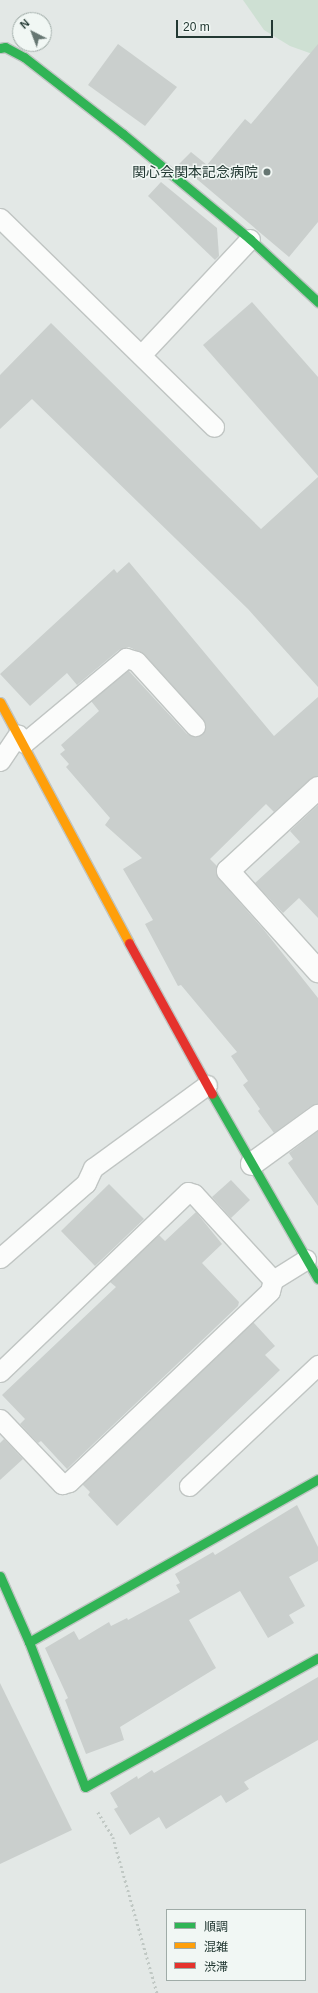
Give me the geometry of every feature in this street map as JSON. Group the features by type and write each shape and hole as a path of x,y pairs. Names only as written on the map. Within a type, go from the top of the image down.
{"street":[{"path":"0,48 5,47 24,56 250,239 318,302"},
{"path":"0,702 207,1085 318,1279"},
{"path":"318,788 228,871 318,971"},
{"path":"252,1164 318,1116"},
{"path":"29,1642 318,1479"},
{"path":"0,1576 29,1642 86,1787 318,1658"}],"lane":[{"path":"0,218 214,427"},
{"path":"141,355 250,239"},
{"path":"0,761 21,739 126,658 136,661 195,726"},
{"path":"0,1258 86,1183 93,1168 207,1085"},
{"path":"0,1372 188,1192 194,1194 273,1280"},
{"path":"0,1419 62,1484 69,1482 270,1291 273,1280 306,1259"},
{"path":"189,1486 318,1365"}],"path":[{"path":"86,1787 113,1837 157,1993"}],"green space":[{"path":"243,0 318,0 318,56 290,46 264,30"}],"building":[{"path":"118,44 177,87 145,126 88,85"},
{"path":"318,44 318,222 289,257 179,164 191,152 207,165 245,119 251,124"},
{"path":"161,182 217,228 219,256 215,260 148,196"},
{"path":"252,302 318,377 318,476 203,345"},
{"path":"51,323 261,529 318,477 318,687 248,609 32,399 0,429 0,375"},
{"path":"129,562 274,736 318,697 318,776 310,779 274,812 266,804 210,859 217,866 216,873 219,879 264,930 318,998 318,1104 311,1106 274,1133 258,1111 260,1109 243,1085 248,1081 231,1056 237,1052 181,985 178,986 145,924 153,920 123,869 142,858 105,825 110,818 66,767 69,764 60,754 65,750 61,745 99,711 91,701 128,670 187,734 197,737 203,734 206,724 144,654 129,647 119,650 77,685 67,673 30,706 0,674 114,569 117,573"},
{"path":"318,805 318,918 299,898 283,913 255,883 300,842 290,831"},
{"path":"318,1131 318,1206 288,1163 293,1159 289,1153"},
{"path":"231,1180 250,1200 231,1218 212,1197"},
{"path":"109,1184 144,1219 95,1266 61,1231"},
{"path":"196,1212 222,1244 202,1263 239,1302 238,1306 67,1469 41,1441 38,1443 20,1424 25,1419 2,1395 116,1287 110,1282 159,1235 165,1241"},
{"path":"253,1322 275,1346 265,1355 280,1370 117,1526 88,1495 90,1492 82,1484"},
{"path":"4,1439 23,1459 0,1480 0,1443"},
{"path":"297,1505 318,1547 318,1561 289,1577 305,1606 289,1615 294,1623 268,1638 240,1591 189,1620 216,1668 120,1727 124,1740 86,1754 65,1700 68,1698 45,1648 74,1631 79,1640 109,1622 111,1626 127,1618 128,1620 180,1592 176,1585 180,1583 175,1574 213,1552 215,1555"},
{"path":"318,1677 318,1740 244,1782 249,1789 226,1803 221,1795 166,1829 159,1817 130,1835 114,1809 118,1807 110,1793 137,1776 138,1779 152,1770 154,1773"},
{"path":"0,1683 72,1830 0,1864"}],"traffic: fast":[{"path":"0,48 5,47 24,57 123,134 250,239 318,302"},
{"path":"212,1094 318,1279"},
{"path":"29,1642 318,1479"},
{"path":"0,1576 29,1642 85,1787 318,1658"}],"traffic: slow":[{"path":"0,702 129,943"}],"traffic: jam":[{"path":"129,943 212,1094"}],"place":[{"name":"関心会関本記念病院","path":"267,172"}]}
